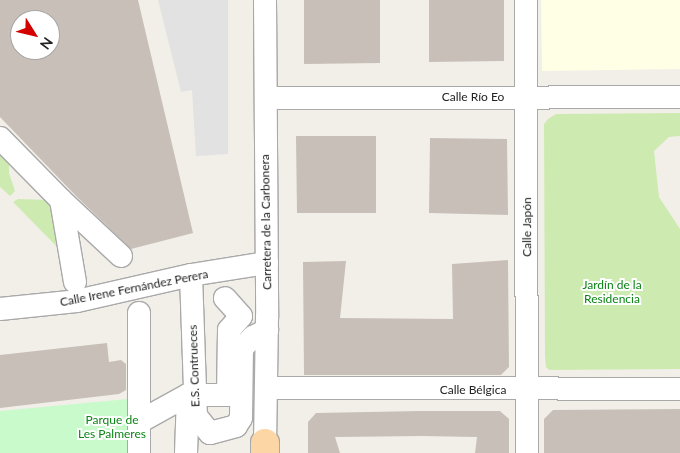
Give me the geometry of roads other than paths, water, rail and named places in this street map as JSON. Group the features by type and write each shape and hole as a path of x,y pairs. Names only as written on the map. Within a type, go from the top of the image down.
{"street":[{"name":"Carretera de la Carbonera","path":"265,0 266,448"},
{"name":"Calle Japón","path":"526,0 527,453"},
{"name":"Calle Río Eo","path":"266,98 680,97"},
{"path":"0,138 61,200 121,256"},
{"path":"61,200 75,282"},
{"name":"Calle Irene Fernández Perera","path":"0,309 77,301 191,276 267,263"},
{"name":"E.S. Contrueces","path":"191,276 192,394 196,416 210,433 236,426 241,418 242,348 253,337 267,330"},
{"path":"139,422 192,394 228,395 229,330 241,316 224,298"},
{"path":"139,313 139,453"},
{"name":"Calle Bélgica","path":"267,388 680,389"},
{"path":"186,453 192,394"}],"park label":[{"name":"Jardín de la Residencia","path":"612,292"},
{"name":"Parque de Les Palmeres","path":"112,427"}]}
